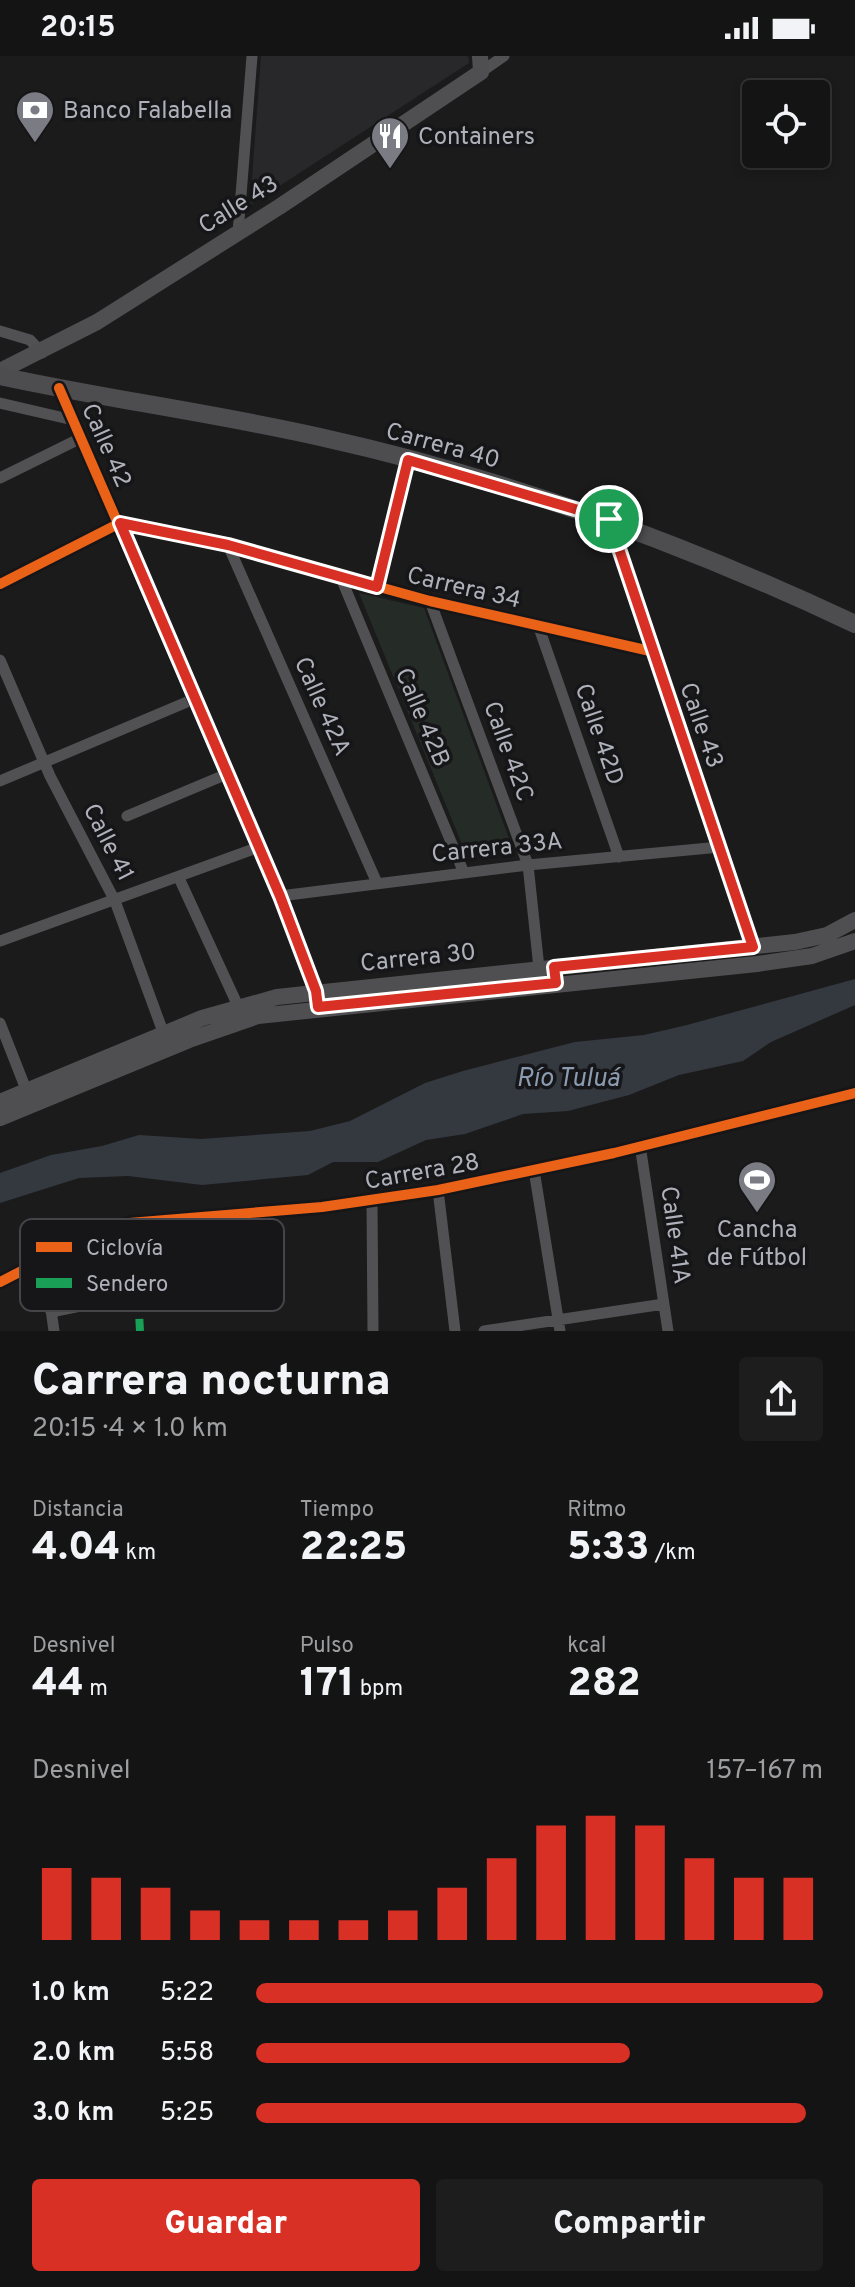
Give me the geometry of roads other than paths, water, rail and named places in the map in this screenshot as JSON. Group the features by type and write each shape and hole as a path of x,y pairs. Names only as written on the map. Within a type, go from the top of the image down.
{"main road":[{"name":"Calle 43","path":"0,373 42,353 238,233 481,64"},
{"name":"Carrera 40","path":"0,373 59,388 321,437 609,519 702,554 855,624"},
{"name":"Carrera 30","path":"550,973 757,964 812,956 845,939 855,920"},
{"name":"Carrera 30","path":"0,1118 30,1098 166,1041 238,1006 550,973 812,939 845,939"},
{"name":"Carrera 30","path":"166,1041 317,999"},
{"name":"Carrera 30","path":"0,1102 30,1098"}],"street":[{"path":"238,233 252,56"},
{"path":"481,64 504,56"},
{"path":"0,331 30,340 42,353"},
{"name":"Calle 42","path":"59,388 280,896 317,999"},
{"path":"0,403 73,420"},
{"path":"0,478 81,438"},
{"path":"377,587 408,460"},
{"name":"Calle 43","path":"609,519 650,651 753,947"},
{"path":"0,584 120,523"},
{"name":"Carrera 34","path":"120,523 228,545 430,601 650,651"},
{"name":"Calle 42A","path":"228,545 377,883"},
{"name":"Calle 42B","path":"341,578 464,873"},
{"name":"Calle 42C","path":"430,601 528,865 550,973"},
{"name":"Calle 42D","path":"538,625 619,857"},
{"name":"Calle 41","path":"0,660 45,762 115,901 166,1041"},
{"path":"0,781 194,699"},
{"path":"127,816 227,774"},
{"path":"0,941 259,847"},
{"name":"Carrera 33A","path":"280,896 528,865 720,847"},
{"path":"179,878 238,1006"},
{"path":"0,1023 30,1098"},
{"name":"Carrera 28","path":"173,1219 372,1201 438,1190 855,1093"},
{"name":"Calle 41A","path":"640,1145 668,1331"},
{"path":"534,1170 559,1326"},
{"path":"438,1190 455,1331"},
{"path":"372,1201 373,1331"},
{"name":"Carrera 28","path":"0,1282 20,1272"},
{"path":"484,1331 559,1326 664,1304"},
{"path":"54,1331 51,1312 56,1311"}],"water":[{"name":"Río Tuluá","path":"855,979 855,1005 771,1042 743,1061 679,1075 629,1095 568,1111 523,1114 465,1134 426,1140 378,1162 333,1162 308,1175 202,1185 128,1176 79,1178 0,1203 0,1173 51,1155 102,1146 139,1135 201,1139 310,1131 350,1121 425,1083 463,1071 575,1042 644,1035 687,1025"}],"place":[{"name":"Banco Falabella","path":"35,144"},
{"name":"Containers","path":"390,170"},
{"name":"Cancha de Fútbol","path":"757,1214"}]}
